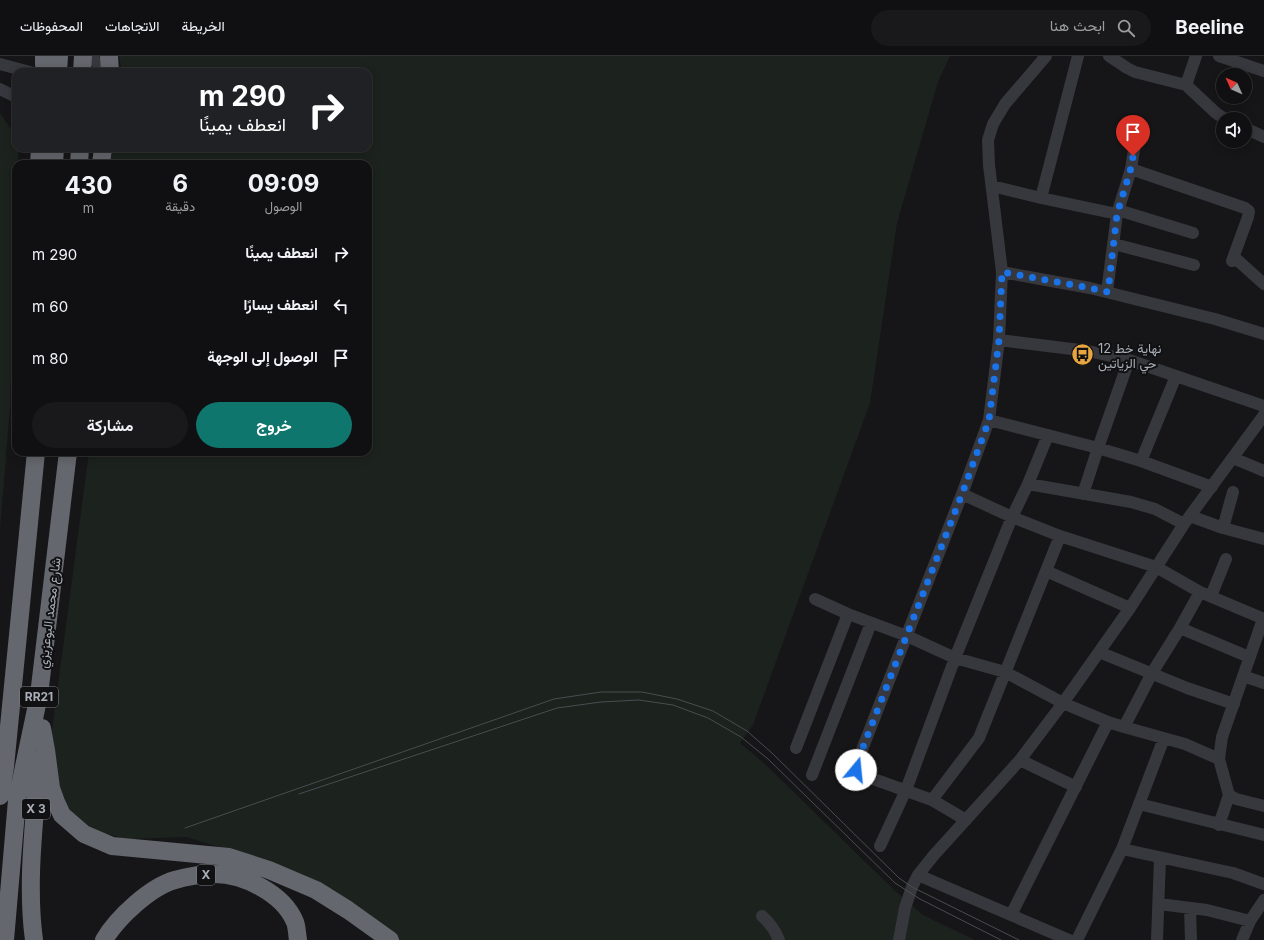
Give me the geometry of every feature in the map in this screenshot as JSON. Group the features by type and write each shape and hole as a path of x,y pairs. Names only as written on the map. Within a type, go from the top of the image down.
{"highway":[{"path":"82,68 83,56"},
{"path":"109,56 110,68"},
{"name":"RR21","path":"0,796 12,699 36,456"},
{"name":"شارع محمد البوعزيزي","path":"5,940 17,800 39,695 68,456"},
{"name":"X 3","path":"34,940 31,923 32,862 42,728 39,695"},
{"path":"0,731 12,699"},
{"path":"42,728 51,788 56,802 62,815 84,834 112,846 229,857 269,870 316,890 348,910 390,940"},
{"name":"X","path":"104,940 108,932 146,895 175,880 212,874 239,878 269,890 286,907 295,922 298,940"}],"street":[{"path":"88,56 102,65 104,68"},
{"path":"966,820 932,800 859,773 856,770 856,765 962,494 989,420 999,340 1002,272 989,165 988,140 993,124 1005,104 1046,56"},
{"path":"1041,198 1078,56"},
{"path":"1109,56 1135,72 1186,85 1216,113"},
{"path":"1186,85 1196,56"},
{"path":"1219,56 1264,70"},
{"path":"0,64 48,64"},
{"path":"0,89 12,95"},
{"path":"1252,131 1264,137"},
{"path":"1108,292 1118,212 1131,168 1135,144"},
{"path":"1131,168 1246,208 1249,211 1248,217 1233,259 1264,284"},
{"path":"992,186 1041,198 1118,212 1193,233"},
{"path":"1114,244 1194,265"},
{"path":"1002,272 1108,292 1215,319 1264,334"},
{"path":"999,340 1088,351 1129,360 1264,406"},
{"path":"1083,494 1129,360"},
{"path":"1141,461 1176,376"},
{"path":"899,940 905,908 918,875 934,855 1020,760 1063,703 1130,608 1187,520 1264,414"},
{"path":"989,420 1098,448 1141,461 1212,487"},
{"path":"880,846 906,790 955,658 1012,517 1028,484 1048,435"},
{"path":"1233,458 1264,471"},
{"path":"1028,484 1131,502 1187,520 1264,539"},
{"path":"1224,528 1233,492"},
{"path":"962,494 1012,517 1060,536 1156,567 1205,594 1264,619 1249,657 1222,737 1219,758 1229,795 1219,825"},
{"path":"932,800 979,738 1060,536"},
{"path":"1124,727 1152,673 1180,628 1205,594 1226,559"},
{"path":"1046,571 1130,608"},
{"path":"815,599 848,614 907,636 955,658 1005,672 1063,703 1108,722 1185,744 1219,758"},
{"path":"796,748 848,614"},
{"path":"812,775 871,623"},
{"path":"1180,628 1249,657"},
{"path":"1099,652 1187,688 1234,704"},
{"path":"1243,676 1264,683"},
{"path":"1010,915 1108,722"},
{"path":"1077,940 1122,849 1164,738"},
{"path":"1020,760 1076,787"},
{"path":"1229,795 1236,799 1264,806"},
{"path":"1139,804 1264,835"},
{"path":"1122,849 1233,873 1264,884"},
{"path":"1157,940 1160,858"},
{"path":"918,875 1069,940"},
{"path":"1242,940 1250,921 1264,900"},
{"path":"1159,904 1207,910 1250,921"},
{"path":"1190,908 1191,940"},
{"path":"762,916 775,931 779,940"}],"shaded area":[{"path":"119,56 950,56 938,82 897,223 870,403 753,725 740,743 766,765 891,887 923,915 975,940 393,940 229,850 186,837 126,839 88,829 55,795 50,746 88,456 372,456 372,160 107,160 109,152 372,152 372,68 121,68"},
{"path":"0,113 12,131 12,152 19,152 18,160 12,160 12,347 10,408 0,529"}],"tram line":[{"path":"185,828 554,699 601,692 642,692 677,699 713,711 747,731 773,754 899,878 912,887 1019,940"},
{"path":"299,794 557,708 601,702 639,700 673,705 708,718 741,737 768,759 895,883 920,899 1001,940"}],"place":[{"name":"نهاية خط 12 حي الزياتين","path":"1082,355"}],"route":[{"path":"856,770 856,765 962,494 989,420 999,340 1002,272 1108,292 1117,214 1131,168 1133,156"}]}
